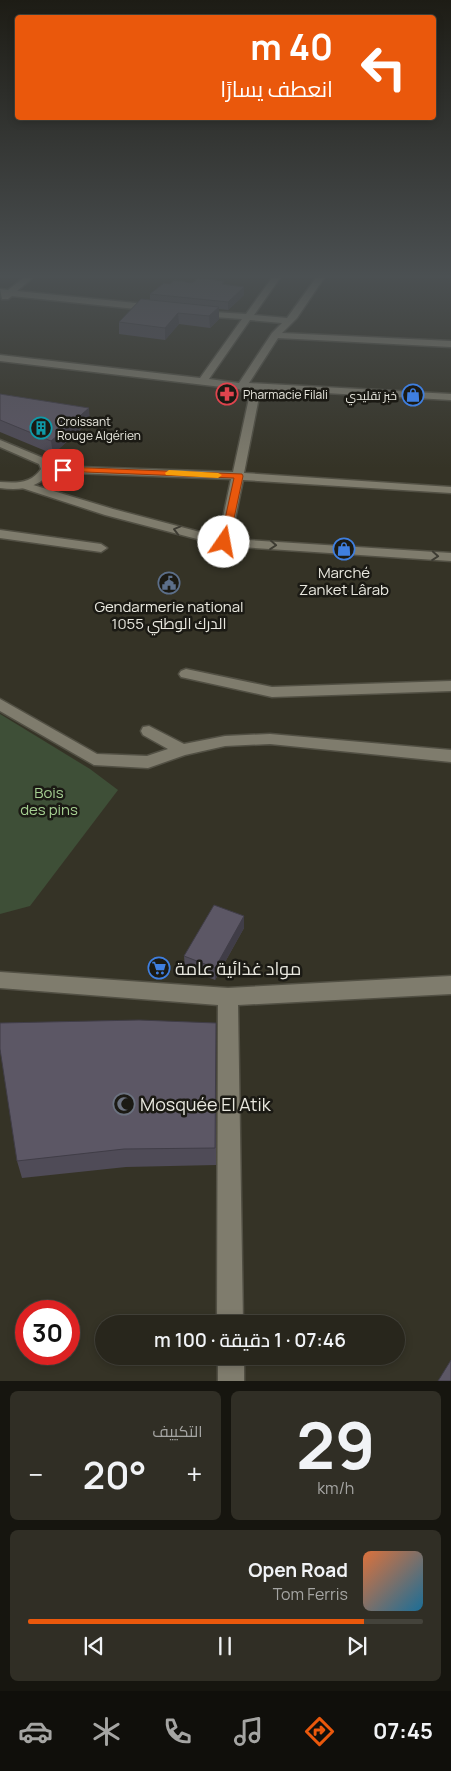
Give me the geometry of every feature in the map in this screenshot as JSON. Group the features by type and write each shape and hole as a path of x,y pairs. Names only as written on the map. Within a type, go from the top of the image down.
{"street":[{"path":"202,382 231,339"},
{"path":"242,386 273,339"},
{"path":"351,339 451,344"},
{"path":"0,358 242,386 451,397"},
{"path":"224,542 254,397 242,386"},
{"path":"0,442 44,462 47,469"},
{"path":"47,469 239,476 451,490"},
{"path":"26,486 38,480 47,469"},
{"path":"0,485 26,486 109,512 224,542 451,557"},
{"path":"0,534 101,548"},
{"path":"186,674 272,692 451,686"},
{"path":"0,704 94,759 148,762 182,750 224,742 270,739 451,756"},
{"path":"149,731 182,750"},
{"path":"0,980 228,997 451,985"},
{"path":"228,997 230,1315"},
{"path":"230,1365 231,1381"}],"green space":[{"name":"Bois des pins","path":"0,714 90,769 118,790 30,906 0,914"}],"building":[{"path":"0,394 89,408 51,441 0,420"},
{"path":"214,905 244,916 215,968 184,956"},
{"name":"Mosquée El Atik","path":"139,1020 216,1023 215,1148 124,1149 17,1161 0,1049 0,1023"},
{"path":"451,1360 451,1381 438,1381"}],"slow traffic":[{"path":"169,473 218,475"}],"place":[{"name":"Pharmacie Filali","path":"227,394"},
{"name":"خبز تقليدي","path":"413,395"},
{"name":"Croissant Rouge Algérien","path":"41,428"},
{"name":"Marché Zanket Lârab","path":"344,549"},
{"name":"Gendarmerie national 1055 الدرك الوطني","path":"169,583"},
{"name":"مواد غذائية عامة","path":"159,968"},
{"name":"Mosquée El Atik","path":"124,1104"}],"route":[{"path":"63,470 112,470 239,476 224,542"}]}
